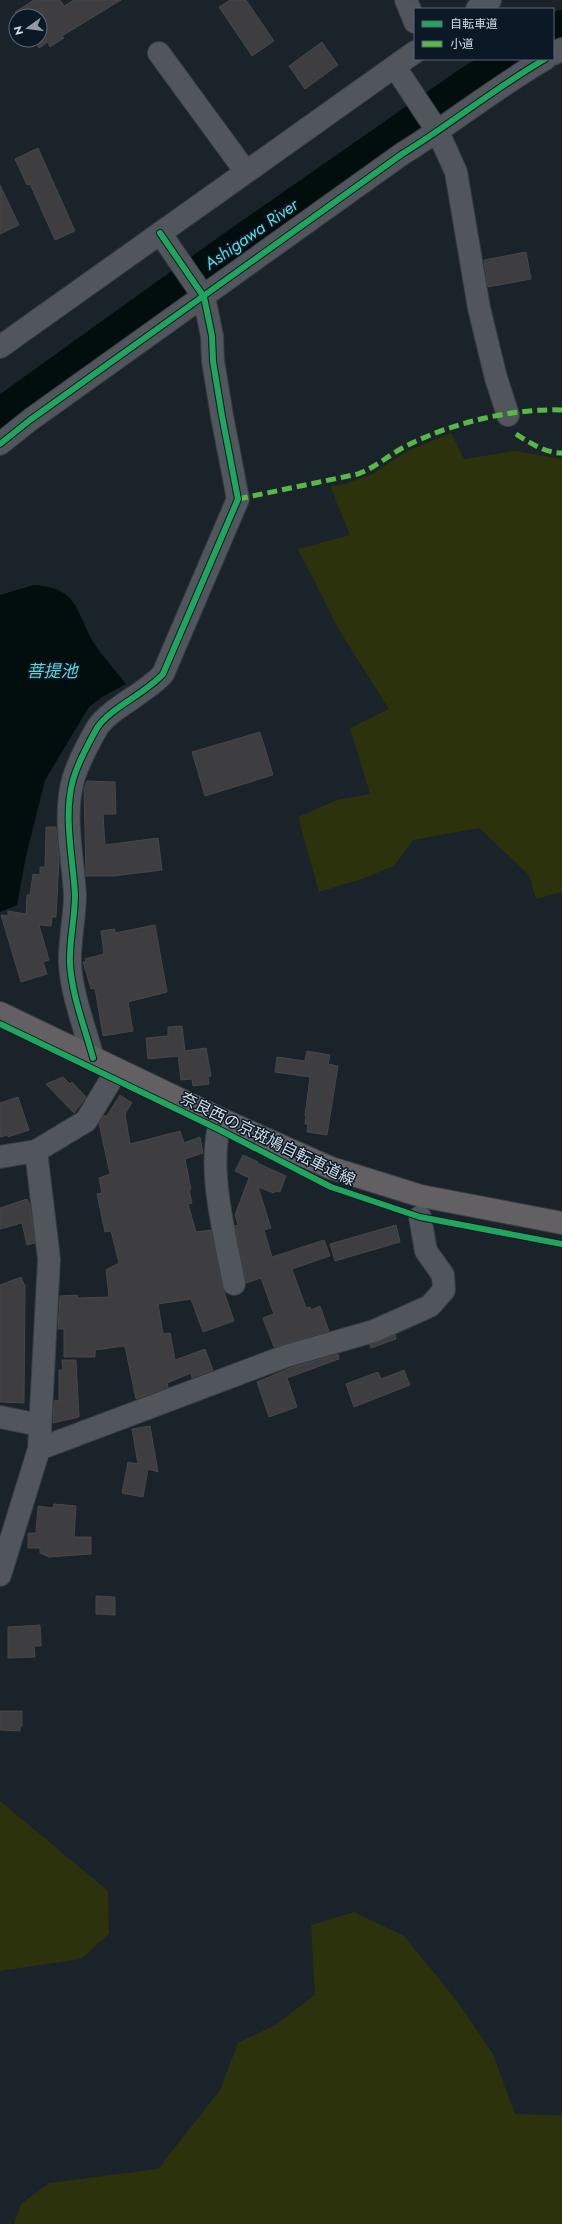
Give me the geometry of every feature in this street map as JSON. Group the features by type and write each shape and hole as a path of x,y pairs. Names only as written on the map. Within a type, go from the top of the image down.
{"main road":[{"path":"0,1013 221,1119 331,1168 421,1196 562,1222"}],"street":[{"path":"406,0 414,20"},
{"path":"478,8 490,0"},
{"path":"159,53 246,172"},
{"path":"0,347 414,53"},
{"path":"0,444 30,420 204,297 396,158 438,132 489,94 543,60"},
{"path":"395,67 438,132 456,172 479,308 494,371 508,415"},
{"path":"93,1058 74,988 70,966 70,948 75,901 69,814 73,780 98,726 106,718 153,685 163,674 238,499 222,416 213,361 212,336 204,297 160,233"},
{"path":"0,1157 36,1151 86,1121 118,1070"},
{"path":"221,1119 218,1129 216,1168 220,1211 234,1284"},
{"path":"0,1575 39,1449 49,1259 36,1151"},
{"path":"39,1449 286,1356 374,1331 430,1306 444,1290 443,1275 426,1251 420,1216"},
{"path":"0,1416 40,1425"}],"green space":[{"path":"451,433 464,459 515,451 562,459 562,892 536,899 529,875 479,828 413,840 394,866 362,879 319,892 298,817 337,800 370,794 350,728 389,709 339,630 298,549 350,535 330,486 344,484 372,474 407,451"},
{"path":"0,1801 108,1891 109,1934 81,1959 0,1971"},
{"path":"354,1912 404,1936 457,2001 493,2054 515,2114 562,2115 562,2224 14,2224 21,2204 49,2183 158,2169 220,2090 238,2043 275,2025 315,1995 311,1925"}],"water":[{"name":"菩提池","path":"34,585 59,590 67,595 78,609 92,640 126,684 102,697 89,707 45,780 26,856 17,905 0,912 0,595"}],"building":[{"path":"34,0 60,0 64,6 74,0 121,0 62,36 64,38 50,47 48,42 48,8 21,8"},
{"path":"230,0 246,0 274,41 252,56 219,7"},
{"path":"322,42 338,65 305,89 289,66"},
{"path":"38,148 75,231 55,240 30,184 27,185 15,159"},
{"path":"0,185 19,225 0,234"},
{"path":"526,252 531,279 488,287 484,260"},
{"path":"260,732 273,775 205,796 192,752"},
{"path":"87,781 115,782 116,814 103,814 105,845 158,838 162,870 113,876 86,876 84,789"},
{"path":"46,827 56,827 59,861 56,917 52,917 51,926 39,925 49,960 43,962 47,974 21,982 1,915 8,916 8,911 26,914 27,895 30,895 33,874 40,875 40,867 45,867"},
{"path":"155,925 167,992 128,1002 133,1031 103,1036 95,988 91,989 83,962 86,962 85,959 104,954 101,931 115,929 115,933"},
{"path":"182,1026 185,1051 206,1048 211,1076 208,1077 209,1084 193,1086 192,1079 181,1080 178,1056 148,1059 146,1038 168,1036 168,1027"},
{"path":"307,1051 330,1055 328,1064 338,1066 327,1135 307,1132 308,1124 305,1124 305,1116 310,1077 275,1072 277,1057 305,1061"},
{"path":"63,1077 70,1084 72,1082 86,1097 74,1113 46,1084"},
{"path":"120,1095 132,1103 125,1114 130,1144 180,1131 184,1143 200,1137 203,1153 185,1159 191,1189 189,1190 192,1203 188,1204 196,1232 211,1230 222,1286 234,1321 203,1332 191,1299 158,1304 163,1334 170,1333 175,1360 205,1349 213,1370 192,1378 191,1373 167,1383 168,1387 136,1399 125,1346 95,1350 95,1357 64,1357 64,1329 58,1329 60,1296 77,1295 78,1298 109,1297 106,1270 119,1263 111,1231 105,1232 97,1194 102,1193 99,1178 110,1174 99,1123 104,1115 106,1117"},
{"path":"18,1097 29,1130 8,1137 8,1135 0,1137 0,1103"},
{"path":"243,1155 286,1176 280,1192 275,1191 274,1193 258,1187 271,1228 264,1230 272,1257 324,1240 330,1256 292,1269 306,1308 310,1307 311,1310 320,1306 329,1331 274,1347 263,1318 274,1314 261,1278 246,1283 235,1226 238,1225 235,1215 249,1178 235,1171"},
{"path":"27,1199 30,1205 35,1243 27,1245 22,1223 0,1229 0,1208"},
{"path":"396,1225 400,1242 335,1261 330,1244"},
{"path":"21,1277 25,1286 24,1403 0,1402 0,1285"},
{"path":"395,1335 396,1339 371,1348 370,1345"},
{"path":"338,1354 339,1359 287,1378 297,1407 269,1417 257,1382 290,1368"},
{"path":"62,1360 76,1360 79,1417 53,1423 54,1401 59,1400 59,1370 63,1370"},
{"path":"404,1370 410,1385 354,1407 346,1384 378,1372 381,1379"},
{"path":"150,1426 158,1472 148,1469 143,1497 122,1493 128,1462 138,1464 132,1429"},
{"path":"54,1504 76,1506 74,1537 91,1537 91,1554 49,1557 40,1553 40,1548 28,1548 28,1533 36,1533 38,1506 53,1508"},
{"path":"96,1596 115,1597 115,1615 96,1614"},
{"path":"40,1625 41,1646 34,1646 35,1657 8,1658 8,1627"},
{"path":"0,1711 22,1711 22,1726 20,1726 20,1731 0,1730"}],"waterway":[{"name":"Ashigawa River","path":"554,30 562,26"},
{"name":"Ashigawa River","path":"0,414 238,243 471,81 505,60"}],"marked path":[{"path":"238,499 358,474 371,468 408,445 425,437 483,418 503,414 543,410 562,410"},
{"path":"516,434 532,444 544,449 556,453 562,453"}],"cycle path":[{"path":"0,444 30,420 402,154 438,131 508,82 543,60"},
{"path":"93,1058 73,988 70,964 70,947 75,895 69,822 70,794 73,780 97,728 110,714 147,688 163,674 238,499 222,416 213,361 212,336 204,297 160,233"},
{"name":"奈良西の京斑鳩自転車道線","path":"0,1024 218,1129 331,1187 420,1217 562,1244"}]}
